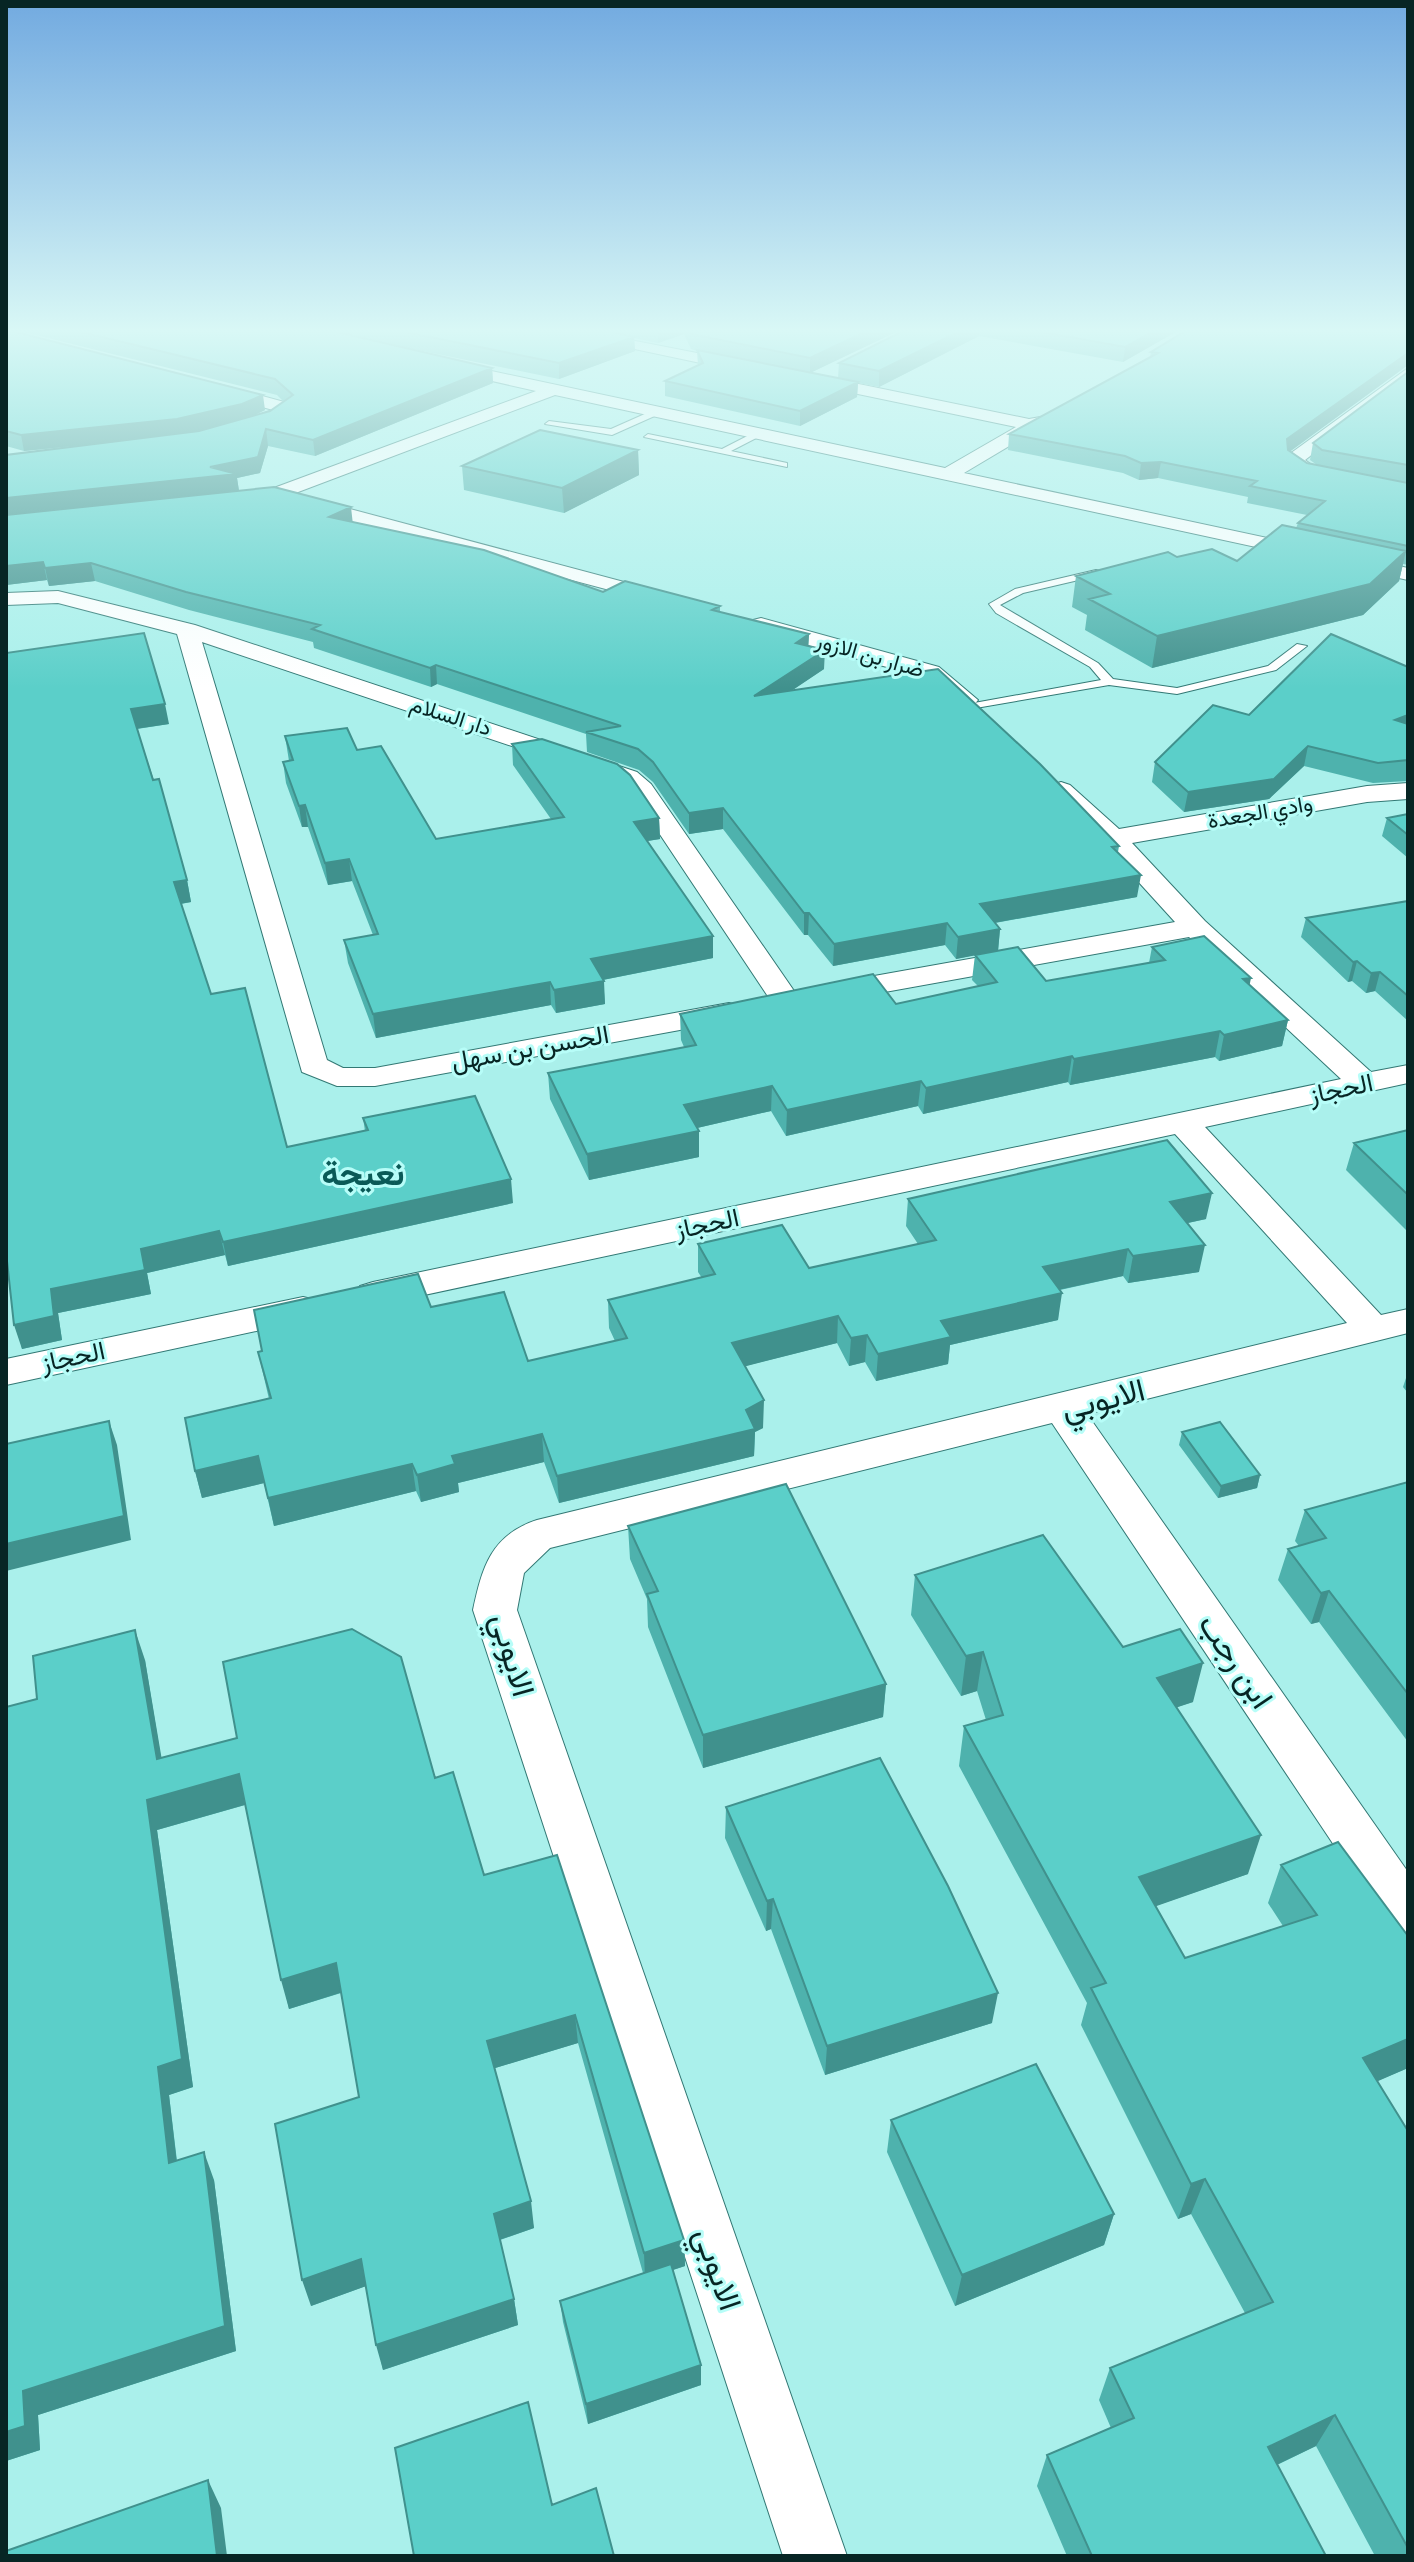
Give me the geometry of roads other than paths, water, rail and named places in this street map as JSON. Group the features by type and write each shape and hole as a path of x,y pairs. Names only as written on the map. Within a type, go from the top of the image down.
{"street":[{"path":"247,498 277,495 396,450"},
{"path":"838,450 1408,574"},
{"path":"950,473 990,450"},
{"path":"1307,450 1293,460 1311,473 1408,492"},
{"path":"277,495 685,604"},
{"name":"دار السلام","path":"6,599 58,597 187,630 628,777 642,789 786,1001"},
{"name":"ضرار بن الازور","path":"745,620 931,672 997,729"},
{"name":"الحسن بن سهل","path":"187,630 313,1065 337,1077 375,1077 1195,927"},
{"path":"1043,772 1113,838 1195,927 1365,1084"},
{"name":"وادي الجعدة","path":"1113,838 1367,794 1408,791"},
{"name":"الحجاز","path":"6,1372 1408,1074"},
{"name":"الايوبي","path":"1183,1123 1391,1326"},
{"name":"الايوبي","path":"815,2556 495,1610 504,1566 537,1536 1391,1326"},
{"name":"ابن رجب","path":"1063,1409 1408,1913"}],"lane":[{"path":"711,450 784,465"},
{"path":"723,452 728,450"},
{"path":"1107,571 1019,591 994,604 1000,611 1094,665 1109,682"},
{"path":"974,707 1109,682 1177,691 1272,668 1301,646"}],"district":[{"name":"نعيجة","path":"363,1173"}]}
